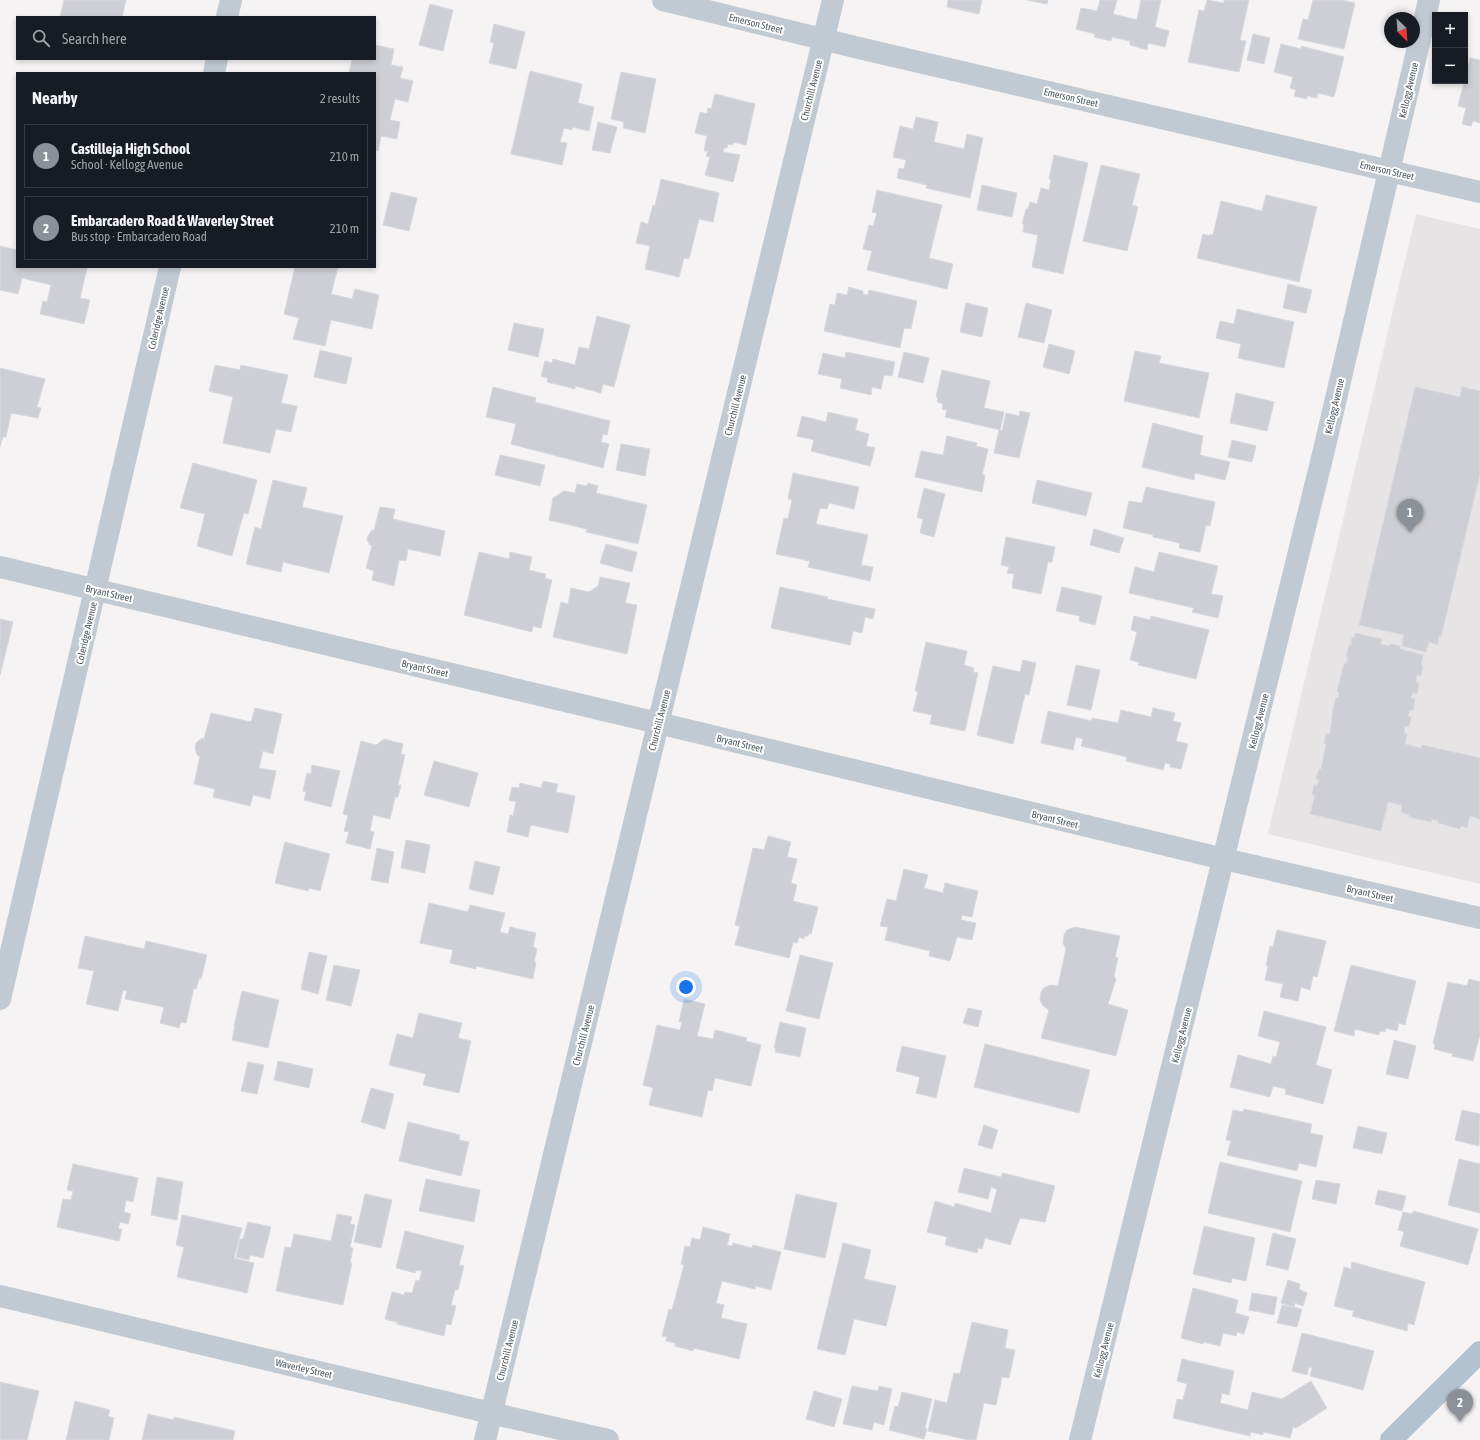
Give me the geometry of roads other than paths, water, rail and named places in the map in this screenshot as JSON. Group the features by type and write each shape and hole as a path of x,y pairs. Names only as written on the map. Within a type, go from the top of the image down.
{"main road":[{"path":"1391,1440 1480,1352"}],"street":[{"path":"227,16 231,0"},
{"name":"Emerson Street","path":"663,0 823,39 1480,192"},
{"name":"Churchill Avenue","path":"485,1440 832,0"},
{"name":"Kellogg Avenue","path":"1080,1440 1322,458 1429,0"},
{"path":"214,72 217,60"},
{"name":"Coleridge Avenue","path":"0,999 170,268"},
{"name":"Bryant Street","path":"0,567 1224,859 1480,918"},
{"name":"Waverley Street","path":"0,1296 608,1440"}],"place":[{"name":"Castilleja High School","path":"1410,532"},
{"name":"Embarcadero Road & Waverley Street","path":"1460,1422"}]}
